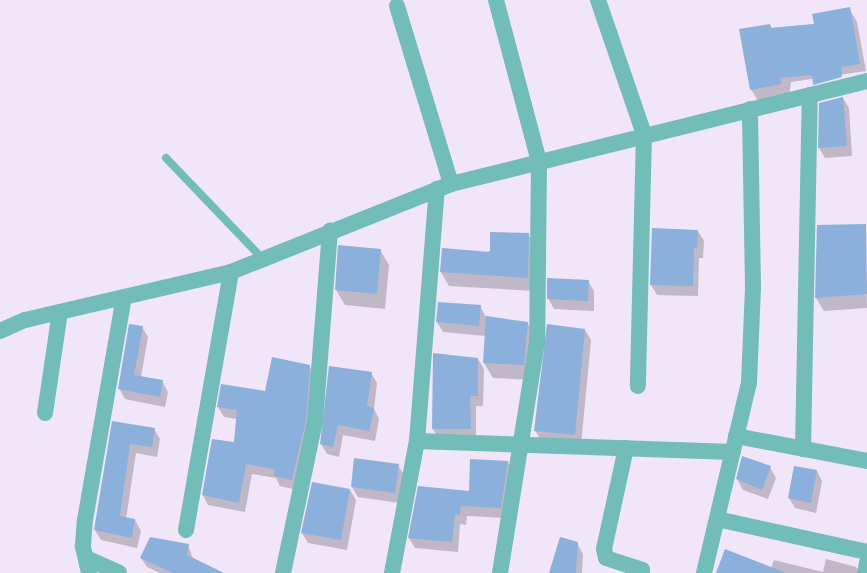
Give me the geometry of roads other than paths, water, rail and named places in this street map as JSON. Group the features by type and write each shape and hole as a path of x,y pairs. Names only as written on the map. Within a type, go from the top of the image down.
{"street":[{"path":"496,0 539,162 537,342 500,573"},
{"path":"598,0 644,134 638,386"},
{"path":"392,573 417,441 444,187 398,6"},
{"path":"0,331 60,312 231,272 330,231 444,187 644,134 867,81"},
{"path":"803,449 810,95"},
{"path":"704,573 749,383 752,343 750,109"},
{"path":"283,573 315,422 330,231"},
{"path":"186,530 231,272"},
{"path":"119,573 88,566 85,520 124,297"},
{"path":"45,413 60,312"},
{"path":"736,436 867,461"},
{"path":"417,441 733,452"},
{"path":"626,448 604,549 606,558 613,562 645,572"},
{"path":"717,519 867,552"},
{"path":"865,573 867,564"}],"lane":[{"path":"166,158 263,259"}]}
